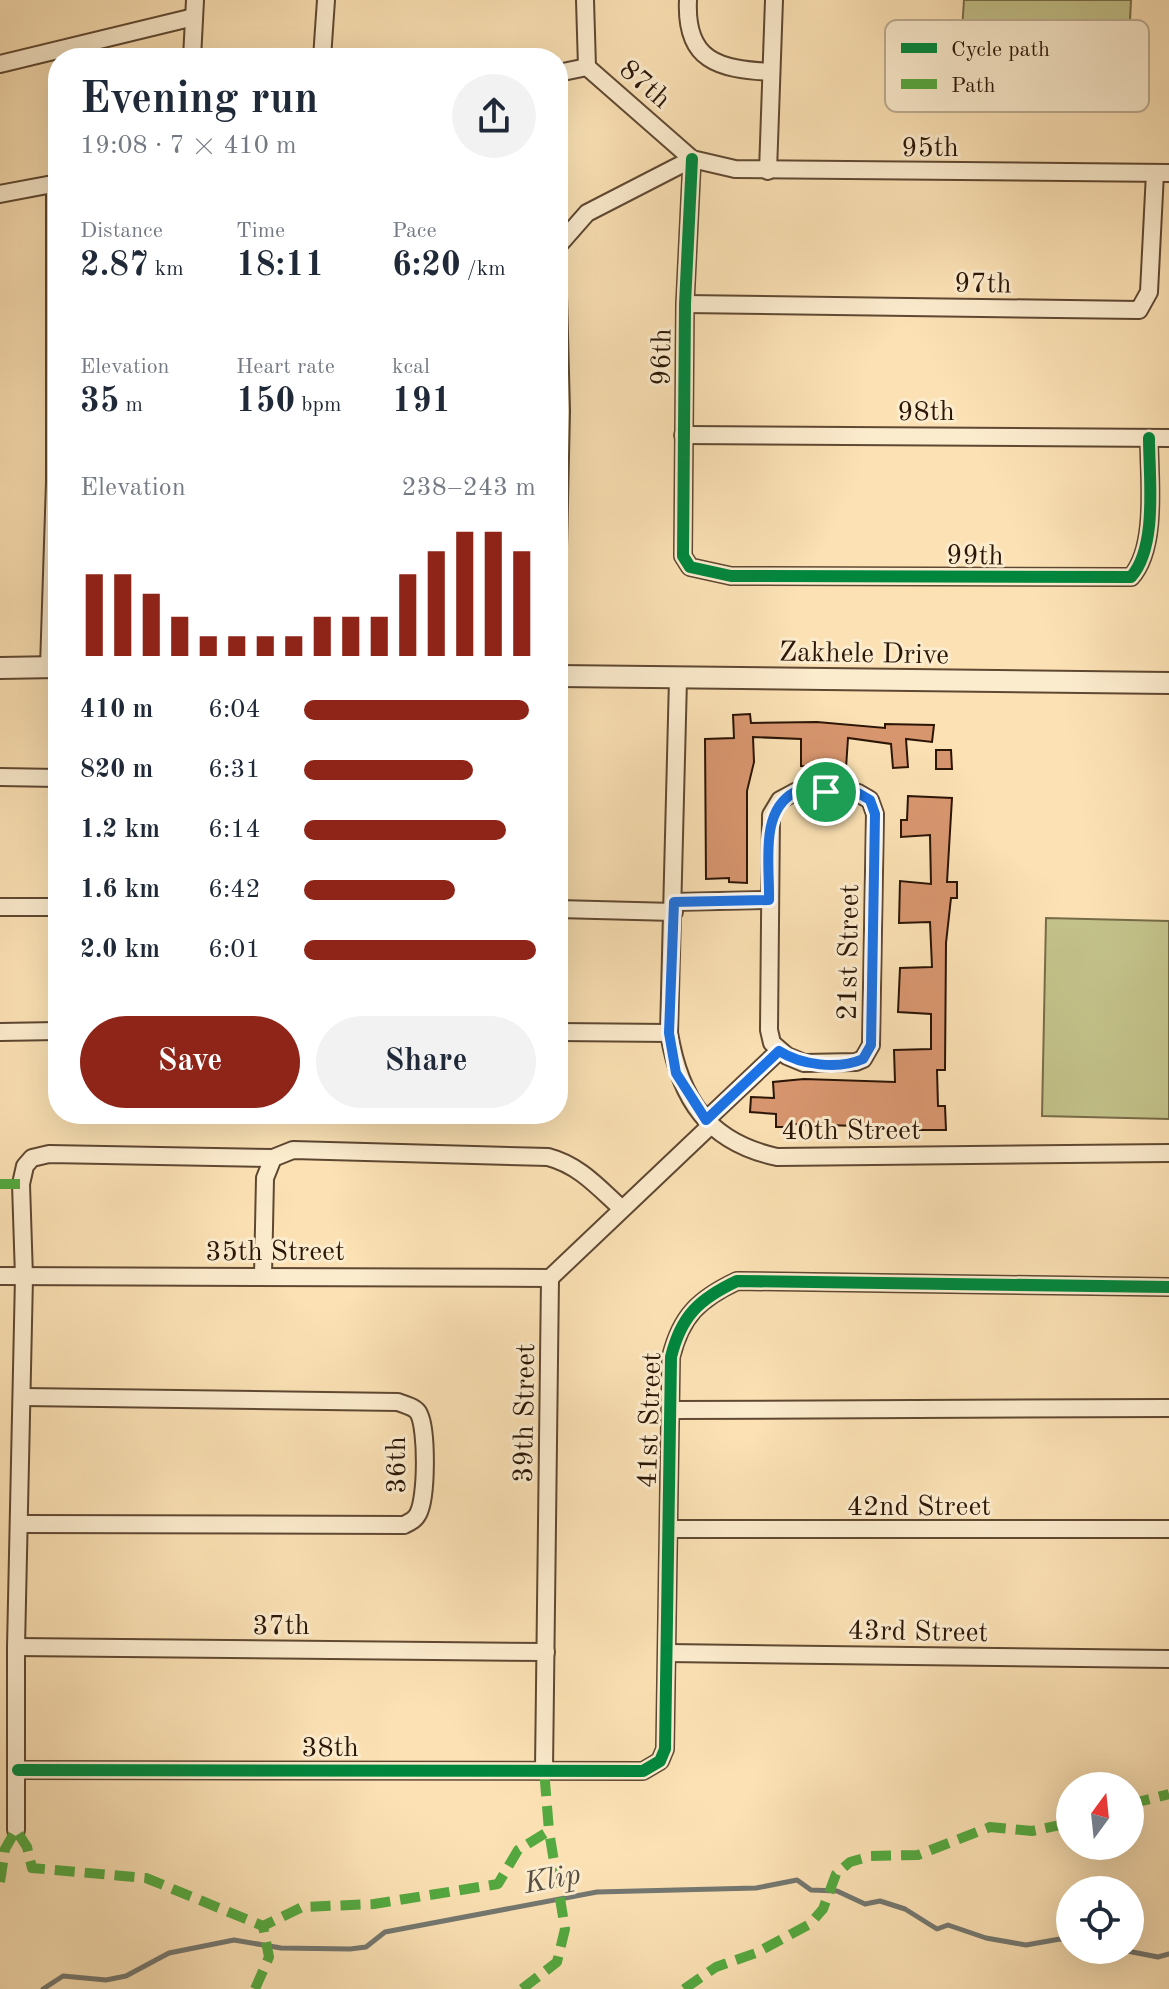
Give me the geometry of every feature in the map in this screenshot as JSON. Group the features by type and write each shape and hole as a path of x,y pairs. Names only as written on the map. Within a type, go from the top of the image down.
{"street":[{"path":"192,48 195,0"},
{"path":"323,48 326,0"},
{"path":"585,0 587,67"},
{"path":"688,0 690,35 707,58 737,70 771,72"},
{"path":"768,171 774,0"},
{"path":"66,48 194,17"},
{"path":"0,64 48,52"},
{"name":"87th","path":"568,71 587,67 692,159"},
{"path":"568,235 587,213 692,159"},
{"name":"95th","path":"692,159 735,169 768,171 1162,173"},
{"name":"96th","path":"683,556 685,304 692,159"},
{"name":"97th","path":"685,304 1139,310 1149,292 1162,173"},
{"path":"0,194 48,185"},
{"name":"98th","path":"683,435 1169,438"},
{"name":"99th","path":"683,556 697,571 731,576 1131,577 1141,562 1147,539 1149,438"},
{"path":"0,668 48,667"},
{"name":"Zakhele Drive","path":"568,676 1169,683"},
{"name":"40th Street","path":"678,679 669,1033 676,1073 708,1123 744,1147 777,1157 1169,1153"},
{"path":"0,777 48,778"},
{"name":"21st Street","path":"795,792 858,793 870,800 875,825 871,1045 863,1059 848,1063 804,1063 779,1051 772,1043 769,1030 769,900 771,815 780,800 795,792"},
{"path":"568,909 674,907 769,900"},
{"path":"0,907 48,907"},
{"path":"0,1032 48,1031"},
{"path":"568,1032 669,1033"},
{"path":"550,1278 779,1051"},
{"path":"16,1830 16,1647 24,1277 22,1175 32,1158 49,1154 273,1158 293,1150 548,1157 566,1162 582,1172 621,1208"},
{"path":"263,1276 265,1178 273,1158"},
{"name":"35th Street","path":"0,1276 550,1278"},
{"name":"39th Street","path":"544,1769 550,1278"},
{"name":"41st Street","path":"643,1771 660,1761 665,1749 671,1357 677,1330 690,1313 714,1292 737,1281 1169,1287"},
{"name":"36th","path":"20,1524 404,1525 419,1512 424,1461 420,1415 415,1408 398,1402 22,1397"},
{"path":"671,1410 1169,1408"},
{"name":"42nd Street","path":"669,1529 1169,1529"},
{"name":"37th","path":"16,1647 546,1652"},
{"name":"43rd Street","path":"667,1653 1169,1659"},
{"name":"38th","path":"18,1770 643,1771"}],"shaded area":[{"path":"964,0 1131,0 1130,20 963,20"},
{"path":"1046,918 1169,921 1169,1119 1042,1116"}],"building":[{"path":"750,714 751,723 817,722 885,728 885,724 934,725 932,742 906,739 908,767 893,768 891,744 848,738 846,768 801,766 801,739 753,737 754,762 747,791 747,883 729,882 729,878 706,879 705,739 734,738 733,715"},
{"path":"936,750 951,750 952,769 936,769"},
{"path":"908,796 952,798 947,882 957,882 957,898 951,898 946,943 945,1070 937,1070 938,1106 945,1106 946,1130 856,1130 857,1126 792,1124 792,1127 776,1127 776,1114 750,1112 751,1097 774,1098 773,1082 804,1079 895,1082 894,1050 931,1049 931,1014 898,1012 900,968 932,967 930,922 899,923 900,881 931,884 930,835 901,837 901,820 907,820"}],"waterway":[{"name":"Klip","path":"43,1989 63,1976 106,1980 126,1976 169,1953 234,1940 281,1948 350,1949 366,1947 385,1932 597,1892 756,1888 797,1880 811,1890 837,1891 865,1904 880,1901 905,1909 937,1929 948,1925 986,1938 1026,1945 1056,1940"},
{"name":"Klip","path":"1144,1954 1158,1957 1169,1954"}],"marked path":[{"path":"0,1184 21,1184"},
{"path":"0,1882 5,1849 16,1830 27,1847 32,1868 146,1878 263,1926 302,1907 374,1904 498,1884 518,1850 549,1831 544,1769"},
{"path":"1144,1800 1169,1794"},
{"path":"684,1989 716,1967 756,1953 810,1924 823,1909 836,1874 850,1862 871,1856 918,1855 990,1827 1032,1831 1056,1826"},
{"path":"522,1989 557,1962 565,1929 549,1831"},
{"path":"255,1989 269,1957 263,1926"}],"cycle path":[{"path":"692,159 685,304 683,556 690,567 731,576 1131,577 1140,564 1149,530 1149,438"},
{"path":"18,1770 643,1771 660,1761 665,1749 671,1357 680,1330 702,1302 737,1281 1169,1287"}],"route":[{"path":"795,792 826,792 858,793 870,800 875,814 871,1045 863,1059 848,1063 804,1063 779,1051 706,1120 676,1073 669,1033 674,902 769,900 771,815 780,800 795,792"}]}
